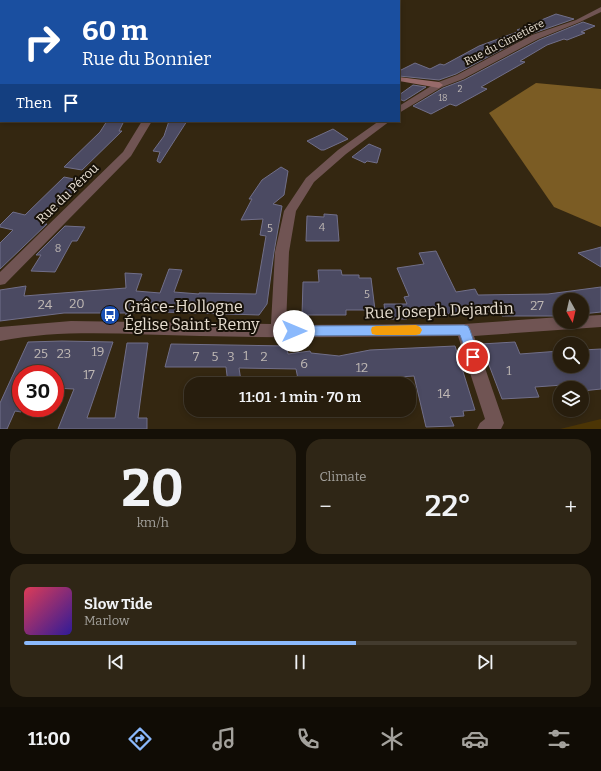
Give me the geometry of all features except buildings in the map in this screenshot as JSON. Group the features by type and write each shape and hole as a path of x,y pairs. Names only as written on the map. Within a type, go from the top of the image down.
{"street":[{"name":"Rue du Cimetière","path":"400,109 439,85 460,77 535,37 578,21 601,9"},
{"path":"400,79 439,85"},
{"name":"Rue du Pérou","path":"0,280 127,154 146,122"},
{"path":"278,331 282,252 290,212 310,180 342,152 384,122"},
{"name":"Rue Joseph Dejardin","path":"0,334 16,331 71,327 278,331 464,330 601,321"},
{"path":"464,330 495,423 486,429"}],"shaded area":[{"path":"536,83 601,89 601,227 554,207 489,113"},
{"path":"601,419 601,429 560,429"}],"slow traffic":[{"path":"376,330 416,330"}],"place":[{"name":"Grâce-Hollogne Église Saint-Remy","path":"110,315"}],"route":[{"path":"294,331 464,330 473,357"}]}
